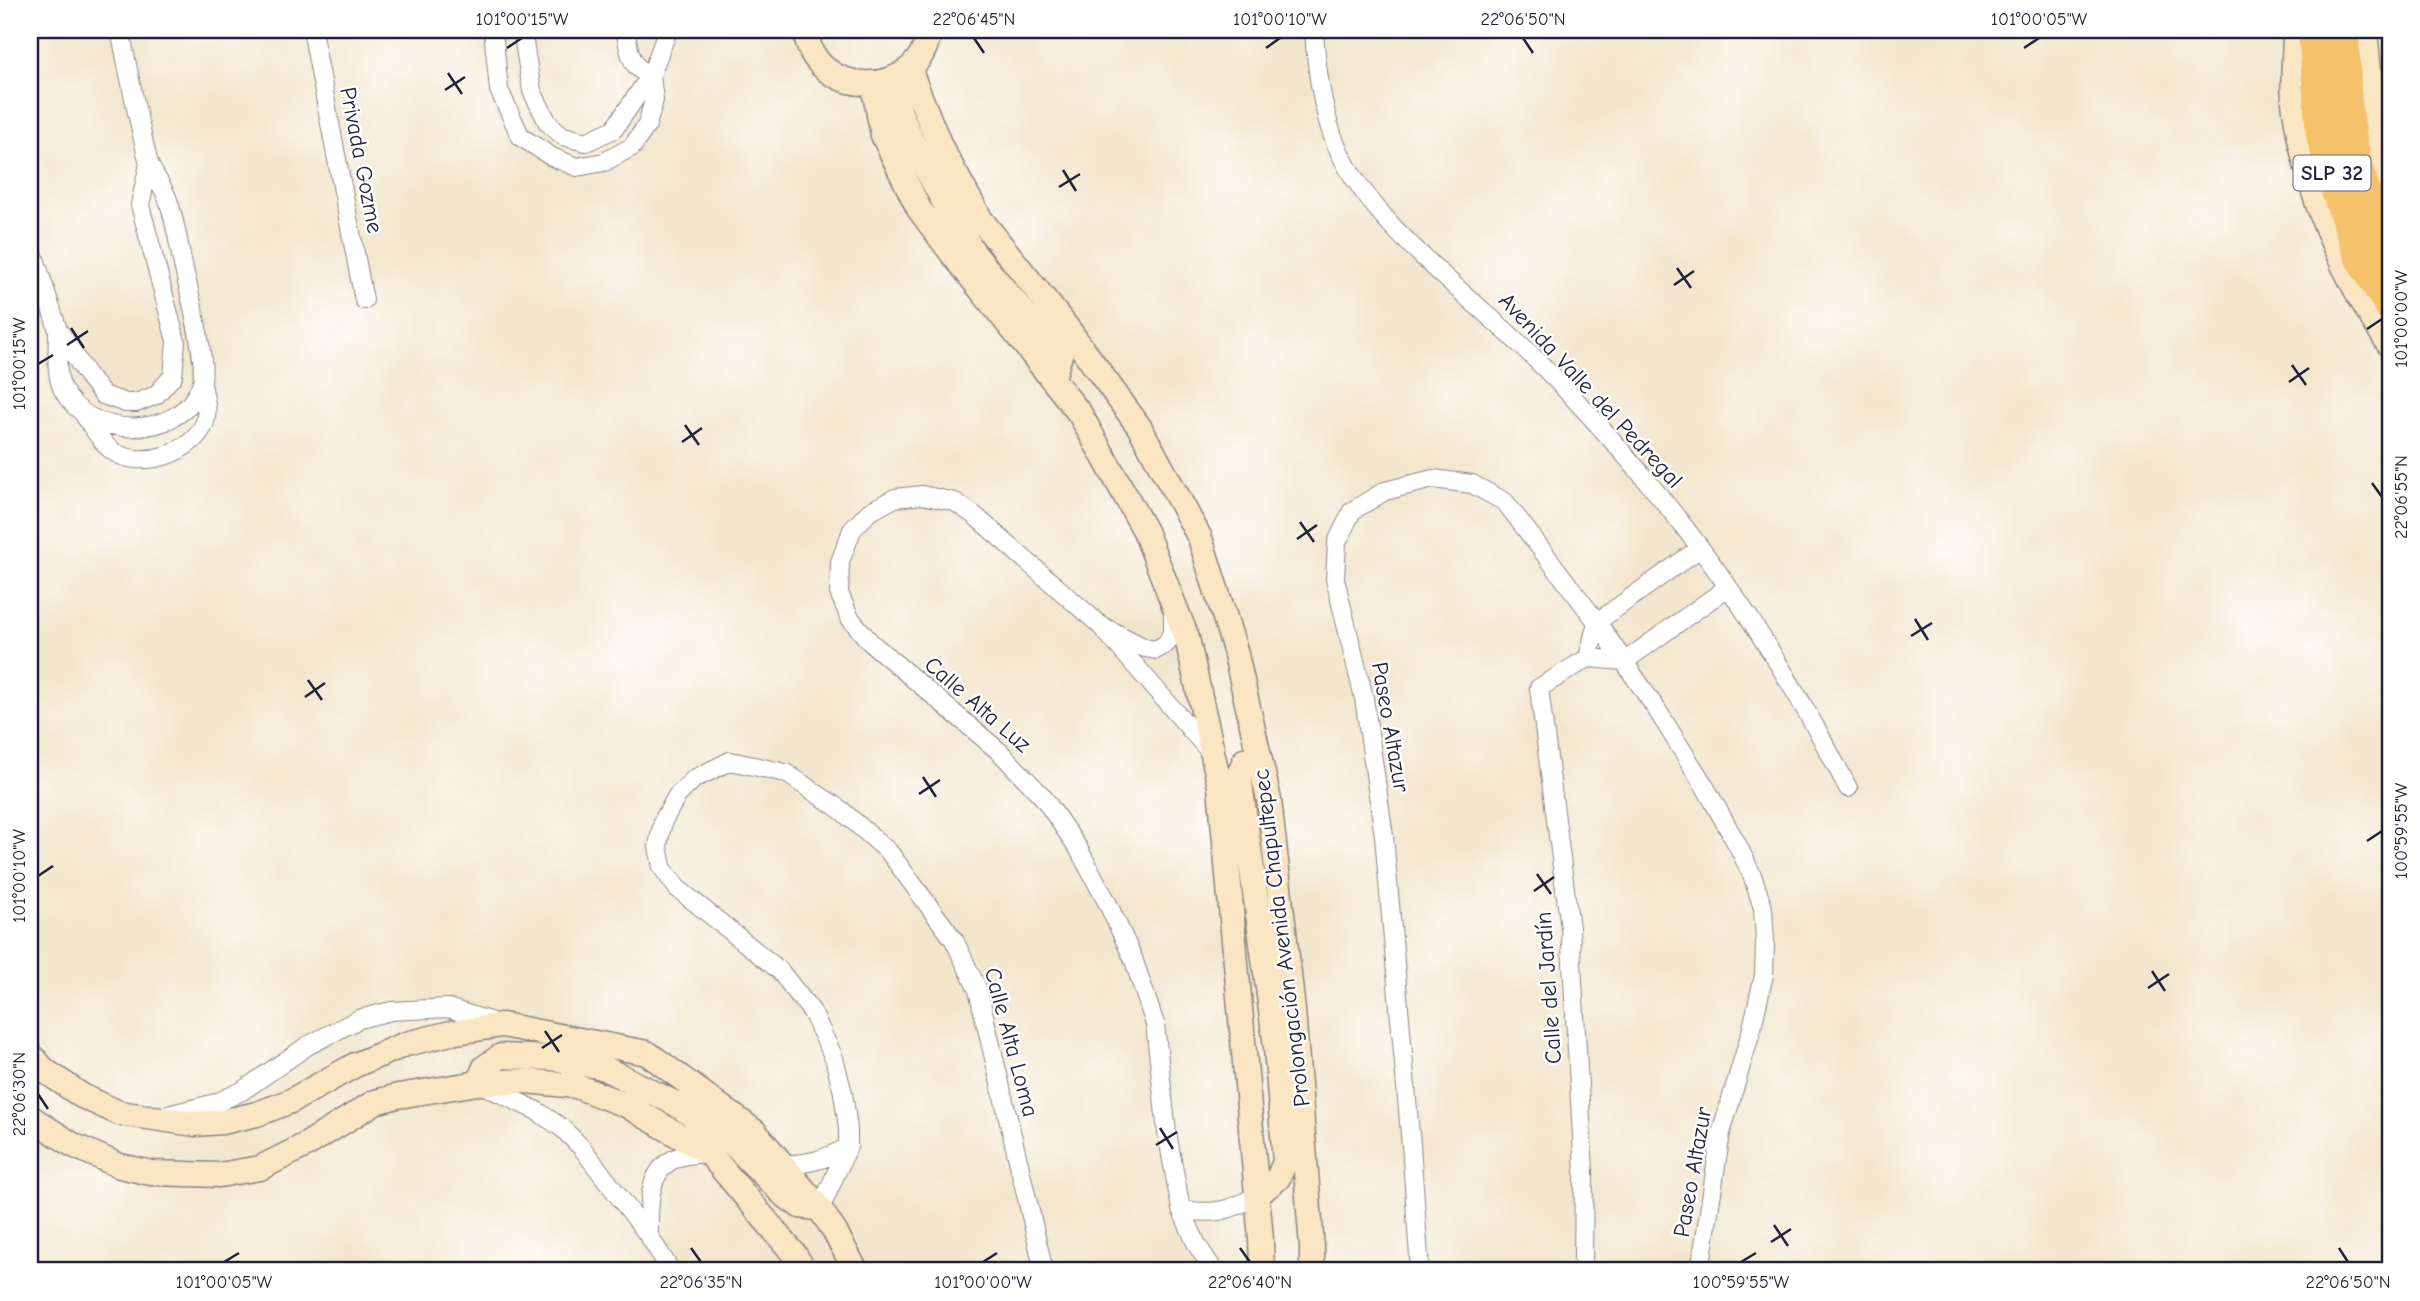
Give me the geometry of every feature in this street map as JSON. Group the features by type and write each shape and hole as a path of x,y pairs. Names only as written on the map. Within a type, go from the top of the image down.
{"highway":[{"name":"SLP 32","path":"2314,30 2322,134 2337,191 2361,258 2390,305"},
{"name":"SLP 32","path":"2343,30 2346,104 2361,178 2390,253"}],"street":[{"path":"30,243 58,330 61,386 70,400 82,411 112,450 128,456 156,458 189,444 206,421 201,353 169,200 149,164 120,30"},
{"name":"Privada Gozme","path":"312,30 364,300"},
{"path":"493,30 499,90 521,137 552,157 577,167 604,162 632,147 648,124 654,100 652,75"},
{"path":"522,30 533,91 548,122 563,136 586,142 614,130 652,75 668,30"},
{"path":"625,30 635,67 652,75"},
{"path":"806,30 806,37 815,57 831,72 850,82 891,78 922,54 929,30"},
{"name":"Avenida Valle del Pedregal","path":"1314,30 1332,134 1351,171 1387,222 1526,350 1630,463 1699,548 1745,610 1813,720 1848,788"},
{"path":"2295,30 2294,108 2308,170 2333,245 2365,309 2390,346"},
{"path":"2365,30 2375,136 2390,187"},
{"name":"Prolongación Avenida Chapultepec","path":"891,78 883,135 919,209 1080,414 1145,531 1187,638 1220,787 1262,1271"},
{"name":"Prolongación Avenida Chapultepec","path":"891,78 940,146 981,219 1140,428 1200,538 1235,650 1269,800 1293,1010 1312,1271"},
{"path":"58,330 87,375 103,394 111,398 125,403 136,403 163,390 173,376 176,341 140,205 149,164"},
{"path":"82,411 103,422 124,427 151,425 182,412 202,384"},
{"name":"Paseo Altazur","path":"1420,1271 1384,836 1364,698 1335,579 1337,542 1352,511 1385,491 1433,479 1472,484 1505,502 1625,662 1704,785 1752,875 1763,908 1764,975 1751,1032 1721,1133 1700,1271"},
{"name":"Calle Alta Luz","path":"1213,754 1100,625 974,515 955,502 922,495 895,498 869,512 852,530 840,562 839,593 850,618 870,642 1001,753 1044,797 1078,848 1107,902 1133,958 1155,1024 1167,1133 1181,1209 1197,1245 1214,1271"},
{"path":"1699,548 1597,622 1588,658 1625,662 1728,587"},
{"name":"Calle Alta Luz","path":"1100,625 1145,648 1156,650 1167,643 1172,630 1174,601"},
{"name":"Calle del Jardín","path":"1583,1259 1584,1172 1570,928 1539,688 1588,658"},
{"path":"1181,1209 1204,1213 1224,1211 1241,1204 1278,1178 1285,1161 1276,1047 1240,775 1245,760 1260,760"},
{"name":"Calle Alta Loma","path":"820,1209 835,1181 848,1147 845,1105 834,1058 812,1012 779,970 677,888 662,867 658,846 663,821 677,796 694,779 730,761 786,773 841,810 888,852 954,940 978,990 1044,1271"},
{"path":"155,1119 216,1103 242,1091 307,1046 359,1019 391,1012 448,1008 502,1025 647,1053 755,1132 820,1209 856,1271"},
{"path":"30,1054 44,1070 82,1096 119,1112 195,1124 222,1122 257,1114 291,1101 355,1065 406,1044 502,1025"},
{"path":"478,1083 485,1067 501,1056 552,1058 603,1067 676,1104 730,1141 783,1194 800,1206 820,1209"},
{"path":"30,1117 73,1145 120,1166 151,1173 219,1175 260,1168 306,1145 375,1102 398,1096 478,1083 527,1081 576,1086 628,1106 709,1153 795,1255 804,1271"},
{"path":"478,1083 537,1111 562,1128 582,1148 649,1236 671,1271"},
{"path":"782,1164 802,1165 826,1158 848,1147"},
{"path":"649,1236 649,1197 658,1172 676,1158 709,1153"}]}
